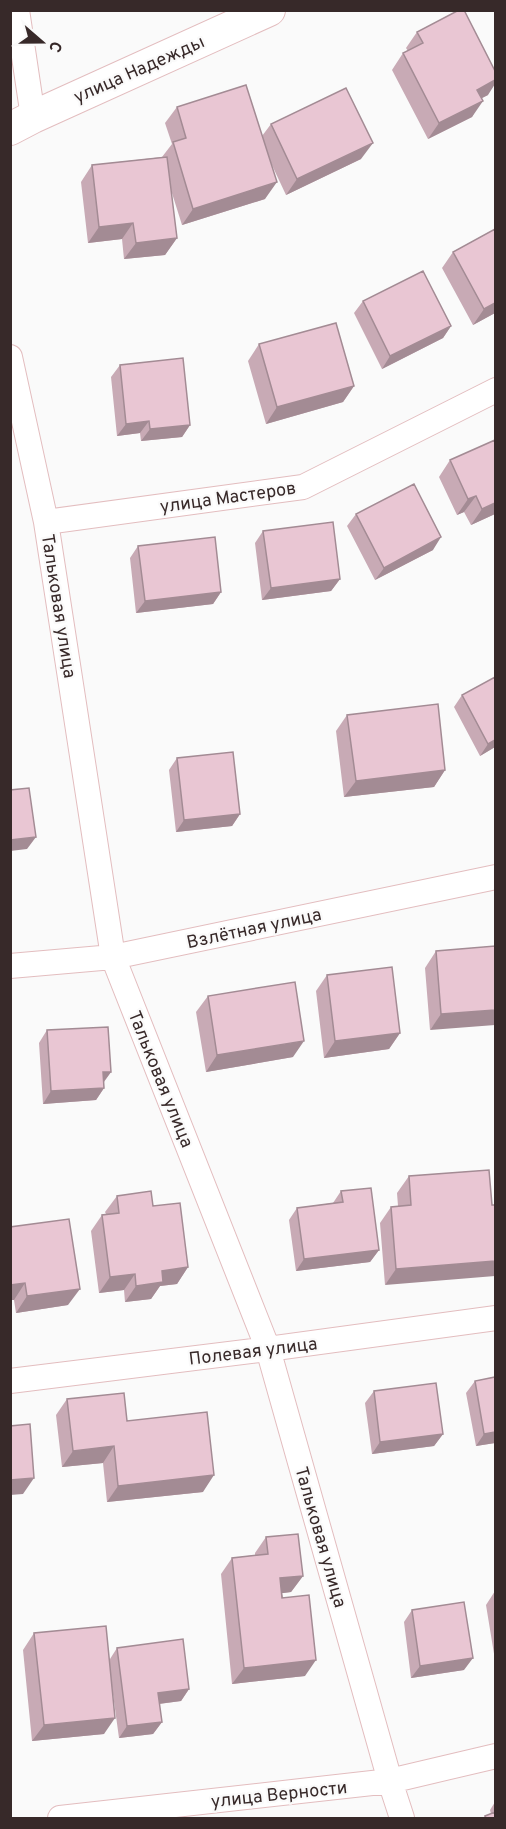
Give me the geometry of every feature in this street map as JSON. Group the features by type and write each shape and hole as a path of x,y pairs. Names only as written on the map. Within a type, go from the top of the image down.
{"street":[{"path":"17,10 22,123"},
{"name":"улица Надежды","path":"22,123 269,10"},
{"name":"Тальковая улица","path":"10,357 46,522 113,957 268,1349 402,1818"},
{"name":"улица Мастеров","path":"46,522 303,487 495,390"},
{"name":"Взлётная улица","path":"10,966 113,957 495,877"},
{"name":"Полевая улица","path":"10,1381 495,1318"},
{"name":"улица Верности","path":"60,1818 390,1781 495,1756"}],"building":[{"path":"459,10 464,10 495,71 495,80 477,90 483,101 439,123 403,53 423,43 417,32"},
{"path":"246,85 277,182 193,209 173,142 186,138 177,107"},
{"path":"346,88 373,143 297,179 271,124"},
{"path":"167,157 177,238 136,243 133,223 99,227 92,165"},
{"path":"495,229 495,303 484,309 453,252"},
{"path":"423,271 451,326 390,356 363,301"},
{"path":"336,323 354,386 277,407 259,344"},
{"path":"183,358 190,425 150,429 149,421 126,424 120,365"},
{"path":"495,440 495,503 482,509 476,496 468,499 450,460"},
{"path":"414,484 441,537 384,568 356,514"},
{"path":"333,522 340,579 271,588 263,531"},
{"path":"215,537 221,592 145,601 138,546"},
{"path":"495,677 495,740 488,744 462,695"},
{"path":"438,704 445,770 356,781 347,715"},
{"path":"233,752 240,814 184,820 177,758"},
{"path":"29,788 36,837 10,840 10,790"},
{"path":"495,946 495,1010 441,1014 436,951"},
{"path":"392,967 400,1033 335,1041 327,975"},
{"path":"295,982 304,1041 217,1055 208,996"},
{"path":"108,1027 111,1072 103,1072 104,1088 51,1091 47,1030"},
{"path":"489,1170 492,1205 495,1205 495,1261 396,1269 391,1207 411,1205 409,1176"},
{"path":"371,1188 379,1250 304,1259 297,1208 343,1202 341,1191"},
{"path":"151,1191 153,1206 180,1203 188,1267 162,1271 163,1282 136,1286 135,1274 110,1277 102,1215 119,1213 117,1196"},
{"path":"69,1219 80,1289 27,1296 25,1283 10,1285 10,1227"},
{"path":"495,1377 495,1432 484,1434 475,1381"},
{"path":"436,1383 443,1434 380,1442 374,1391"},
{"path":"124,1393 127,1421 207,1412 214,1475 118,1486 114,1446 73,1451 67,1399"},
{"path":"30,1424 34,1478 10,1480 10,1426"},
{"path":"298,1534 303,1576 280,1578 282,1598 309,1595 316,1660 244,1668 232,1558 268,1554 266,1537"},
{"path":"464,1602 473,1658 420,1666 412,1610"},
{"path":"106,1626 115,1718 44,1725 34,1633"},
{"path":"183,1639 189,1689 158,1693 162,1722 127,1726 117,1648"},
{"path":"495,1812 495,1818 486,1818 485,1816"}]}
